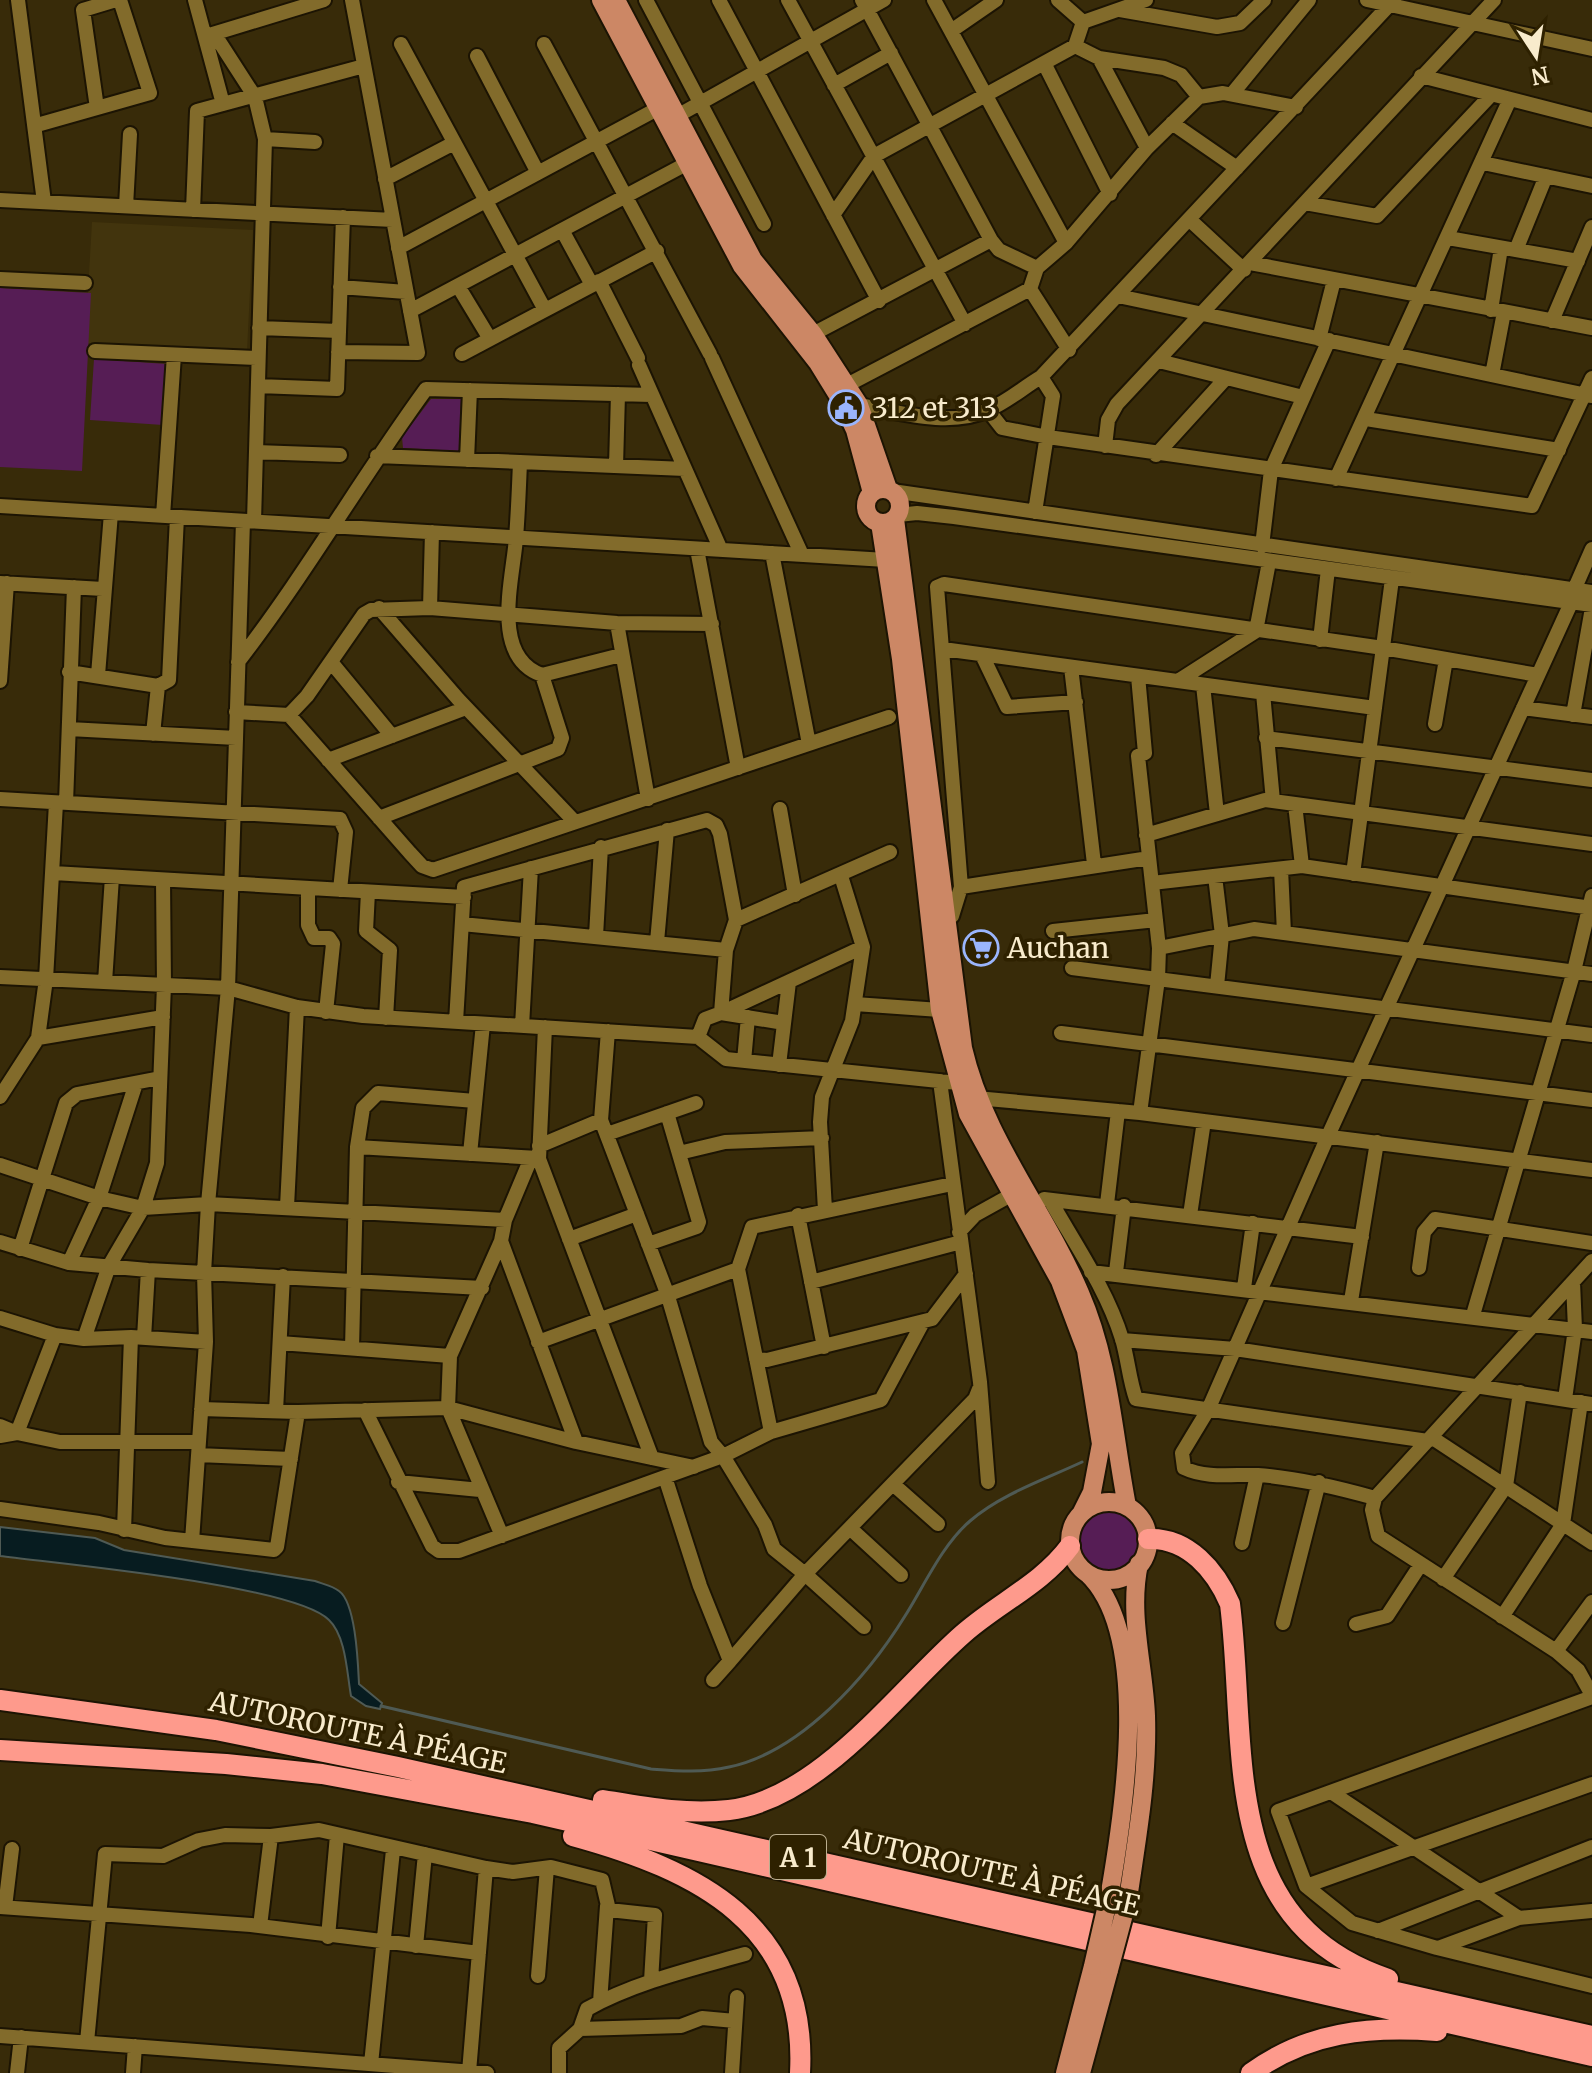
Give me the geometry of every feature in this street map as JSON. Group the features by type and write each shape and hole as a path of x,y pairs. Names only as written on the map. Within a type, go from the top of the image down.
{"highway":[{"path":"1148,1539 1170,1542 1201,1560 1218,1577 1230,1604 1245,1801 1253,1837 1271,1882 1295,1918 1320,1944 1366,1971 1490,2013"},
{"path":"398,1767 672,1811 733,1809 767,1798 835,1757 964,1633 1055,1567 1070,1546"},
{"name":"AUTOROUTE À PÉAGE","path":"0,1700 216,1730 398,1767 1592,2036"},
{"name":"A 1","path":"0,1750 226,1764 322,1774 533,1813 1592,2056"},
{"path":"411,1791 608,1845 695,1880 718,1894 758,1933 777,1962 797,2021 800,2073"},
{"path":"1251,2073 1297,2045 1355,2030 1394,2028 1520,2040"}],"main road":[{"path":"601,0 686,164 754,285 818,363 842,402 884,491 900,502 891,519 886,560 901,659 949,1082 1067,1266 1099,1343 1127,1506"},
{"path":"616,0 753,260 813,334 859,405 884,491"},
{"path":"884,491 867,511 891,519"},
{"path":"891,519 960,1035 976,1098 1060,1281 1086,1350 1101,1444 1092,1492 1072,1528 1070,1546 1073,1556 1102,1587 1115,1614 1129,1719 1119,1895"},
{"path":"1081,2073 1145,1763 1146,1716 1134,1602 1139,1564 1148,1539 1144,1523 1127,1506 1108,1502 1082,1512"},
{"path":"1087,1573 1109,1580 1131,1572 1139,1564"},
{"path":"1065,2073 1101,1968"}],"street":[{"path":"18,0 37,125 44,202"},
{"path":"37,125 150,93 118,0 83,10 97,108"},
{"path":"195,0 210,36 223,104"},
{"path":"210,36 324,0"},
{"path":"338,352 418,353 352,0"},
{"path":"646,0 764,224"},
{"path":"719,0 879,301"},
{"path":"788,0 965,324"},
{"path":"677,116 810,41 865,5 884,0"},
{"path":"934,0 1066,243"},
{"path":"951,31 996,0"},
{"path":"1083,22 1146,0"},
{"path":"1120,10 1217,27 1240,23 1264,0"},
{"path":"1232,94 1309,0"},
{"path":"1367,0 1392,2 1592,49"},
{"path":"1105,446 1108,420 1117,404 1494,0"},
{"path":"859,405 942,418 988,410 1041,377 1392,2"},
{"path":"1064,3 1083,22"},
{"path":"865,5 991,240 999,250 1037,268"},
{"path":"833,215 874,156 1075,46 1083,22"},
{"path":"192,1541 206,1342 204,1273 208,1204 228,988 238,662 256,452 265,139 255,97 210,36"},
{"path":"401,44 545,310"},
{"path":"544,44 711,356 802,555"},
{"path":"1075,46 1099,58 1164,68 1181,75 1199,97"},
{"path":"834,85 891,53"},
{"path":"477,56 538,173"},
{"path":"1099,58 1147,148"},
{"path":"1044,63 1110,194"},
{"path":"193,210 197,111 364,66"},
{"path":"1421,76 1592,120"},
{"path":"847,385 1030,289 1037,268 1066,243 1147,148 1199,97 1232,94 1296,107"},
{"path":"1305,203 1377,216 1490,96"},
{"path":"1336,479 1395,356 1510,99"},
{"path":"398,248 657,109"},
{"path":"1172,123 1237,168"},
{"path":"126,206 130,134"},
{"path":"265,139 315,142"},
{"path":"385,179 454,143"},
{"path":"1483,163 1592,186"},
{"path":"410,311 686,164"},
{"path":"1492,375 1498,311 1509,249 1546,176"},
{"path":"0,200 393,220"},
{"path":"258,386 337,389 343,217"},
{"path":"1190,220 1247,266 1592,328"},
{"path":"1552,321 1592,227"},
{"path":"562,230 596,283 638,361 721,550"},
{"path":"1448,238 1578,261"},
{"path":"813,334 991,240"},
{"path":"462,354 657,251"},
{"path":"0,279 85,283"},
{"path":"1262,546 1271,470 1324,340 1334,280"},
{"path":"458,286 490,339"},
{"path":"340,287 406,292"},
{"path":"1030,289 1069,350"},
{"path":"1118,296 1589,395"},
{"path":"259,328 339,331"},
{"path":"95,351 258,358"},
{"path":"153,734 158,686 170,676 174,355"},
{"path":"1159,361 1303,397"},
{"path":"1035,512 1053,396 1041,377"},
{"path":"1156,455 1226,378"},
{"path":"988,410 1002,428 1048,437 1156,455 1532,506 1589,395 1592,378"},
{"path":"238,662 293,591 377,456 426,389 652,395"},
{"path":"467,460 470,390"},
{"path":"616,466 618,394"},
{"path":"1366,419 1559,450"},
{"path":"256,452 340,455"},
{"path":"377,456 685,469"},
{"path":"520,462 508,615 517,655 526,667 542,675 621,655"},
{"path":"884,491 1262,546 1573,596 1592,607 1573,715"},
{"path":"0,506 886,560"},
{"path":"98,675 111,513"},
{"path":"891,519 917,513 1392,579 1573,596 1592,592"},
{"path":"430,608 432,532"},
{"path":"697,549 738,768"},
{"path":"1375,1498 1319,1482 1257,1475 1199,1475 1184,1468 1182,1453 1208,1410 1592,549"},
{"path":"772,553 809,744"},
{"path":"1178,681 1256,631 1269,562"},
{"path":"1320,640 1328,569"},
{"path":"1353,874 1392,579"},
{"path":"0,681 4,583 103,589"},
{"path":"944,918 952,916 961,887 936,594 937,587 944,584 1383,648 1538,675"},
{"path":"1,1093 38,1038 69,729 74,587"},
{"path":"379,608 466,708 575,822"},
{"path":"289,715 364,614 379,608 430,608 617,623 712,624"},
{"path":"617,623 648,799"},
{"path":"943,649 1375,708"},
{"path":"982,655 1007,707 1076,702"},
{"path":"1435,724 1446,659"},
{"path":"331,662 392,736"},
{"path":"1071,667 1094,864"},
{"path":"69,672 158,686"},
{"path":"379,818 523,765 562,745 542,675"},
{"path":"1138,676 1145,753 1138,756 1159,948 1158,979 1140,1113"},
{"path":"1203,685 1217,814"},
{"path":"1263,693 1273,801"},
{"path":"328,760 466,708"},
{"path":"1523,708 1592,717"},
{"path":"236,712 289,715 428,870 441,869 889,717"},
{"path":"69,729 236,738"},
{"path":"1266,738 1592,780"},
{"path":"0,799 340,819 346,832 340,890"},
{"path":"1146,835 1273,801 1592,844"},
{"path":"1295,804 1302,866"},
{"path":"780,809 795,895"},
{"path":"456,1022 464,887 707,820 716,825 736,920 726,950 721,1013"},
{"path":"657,942 667,830"},
{"path":"596,936 601,847"},
{"path":"736,920 890,852"},
{"path":"961,887 1094,864 1149,858"},
{"path":"1152,883 1302,866 1591,904 1473,1315"},
{"path":"522,1026 531,868"},
{"path":"1281,869 1284,933"},
{"path":"53,873 464,897"},
{"path":"825,1210 822,1097 835,1071 855,1004 863,947 841,876"},
{"path":"1215,876 1222,935 1217,986"},
{"path":"105,982 112,877"},
{"path":"84,1339 109,1266 143,1208 157,1163 164,985 163,880"},
{"path":"308,888 309,932 314,938 329,938 333,944 326,1012"},
{"path":"368,892 366,931 390,950 386,1018"},
{"path":"1053,931 1156,920"},
{"path":"462,924 726,950"},
{"path":"1159,948 1254,929 1592,974"},
{"path":"698,1037 705,1019 863,947"},
{"path":"1072,968 1592,1035"},
{"path":"0,977 228,988 326,1012 698,1037 726,1059 949,1082 952,1184 966,1274 988,1482"},
{"path":"779,1065 789,982"},
{"path":"855,1004 940,1010"},
{"path":"287,1207 297,1007"},
{"path":"721,1013 784,1023"},
{"path":"38,1038 163,1017"},
{"path":"744,1061 748,1017"},
{"path":"470,1154 483,1024"},
{"path":"502,1536 448,1408 450,1356 482,1288 501,1241 505,1220 537,1154 545,1027"},
{"path":"608,1031 604,1127 667,1293 711,1442 723,1456 765,1525 774,1549 864,1627"},
{"path":"1061,1033 1592,1100"},
{"path":"20,1249 66,1103 77,1094 160,1078"},
{"path":"69,1263 99,1198 136,1083"},
{"path":"352,1348 357,1147 363,1108 378,1093 475,1101"},
{"path":"976,1098 1140,1113 1592,1170"},
{"path":"357,1147 470,1154 537,1154 604,1127 696,1103"},
{"path":"1107,1204 1118,1111"},
{"path":"648,1244 697,1227 667,1113"},
{"path":"1190,1215 1204,1121"},
{"path":"679,1153 725,1142 822,1138"},
{"path":"1351,1301 1377,1142"},
{"path":"537,1154 652,1458"},
{"path":"0,1165 99,1198 143,1208 208,1204 505,1220"},
{"path":"771,1432 738,1269 752,1227 952,1184"},
{"path":"811,1282 960,1237 975,1215 1019,1195 1362,1237"},
{"path":"1050,1200 1091,1272 1122,1340 1126,1371 1136,1399 1429,1439 1592,1543"},
{"path":"1116,1272 1124,1206"},
{"path":"569,1239 637,1214"},
{"path":"798,1215 824,1347"},
{"path":"1419,1268 1424,1232 1435,1219 1592,1243"},
{"path":"1244,1288 1253,1223"},
{"path":"501,1241 576,1442"},
{"path":"0,1242 69,1263 482,1288"},
{"path":"1591,1263 1375,1498 1372,1510 1378,1536 1556,1651 1578,1670 1592,1696 1278,1811 1306,1886 1352,1923 1437,1948 1592,1986"},
{"path":"538,1342 738,1269"},
{"path":"124,1530 127,1441 148,1270"},
{"path":"1091,1272 1116,1272 1592,1332"},
{"path":"756,1359 824,1347 923,1322 939,1313 966,1274"},
{"path":"276,1411 283,1276"},
{"path":"1565,1399 1575,1329 1573,1282"},
{"path":"0,1318 55,1335 84,1339 138,1337 206,1342"},
{"path":"365,1410 432,1546 439,1551 459,1551 723,1456 771,1432 881,1400 923,1322"},
{"path":"17,1433 55,1335"},
{"path":"1122,1340 1235,1349 1587,1403 1563,1524 1502,1617"},
{"path":"280,1343 450,1356"},
{"path":"713,1680 805,1574 852,1530 975,1399 979,1389"},
{"path":"1443,1579 1506,1486 1520,1392"},
{"path":"201,1409 298,1412 448,1408 576,1442 694,1467"},
{"path":"0,1509 192,1541 276,1549 298,1412"},
{"path":"0,1426 60,1442 127,1441 291,1459"},
{"path":"0,1436 17,1433"},
{"path":"1242,1543 1257,1475"},
{"path":"665,1477 700,1586 730,1661"},
{"path":"398,1482 480,1490"},
{"path":"1283,1623 1319,1482"},
{"path":"894,1485 938,1524"},
{"path":"852,1530 901,1575"},
{"path":"1356,1624 1387,1616 1421,1564"},
{"path":"1556,1651 1592,1602"},
{"path":"1306,1886 1592,1784"},
{"path":"1331,1792 1519,1918"},
{"path":"87,2042 105,1854 163,1856 199,1840 225,1835 271,1836 319,1830 393,1850 486,1868 513,1872 547,1868 602,1880 607,1906 600,2002"},
{"path":"328,1937 337,1835"},
{"path":"260,1926 271,1836"},
{"path":"1378,1931 1592,1847"},
{"path":"12,1849 2,1907 260,1926 328,1937 479,1953"},
{"path":"371,2064 393,1850"},
{"path":"416,1946 425,1854"},
{"path":"469,2072 486,1868"},
{"path":"538,1976 547,1868"},
{"path":"607,1906 614,1911 655,1915 651,1981"},
{"path":"1437,1948 1519,1918 1592,1911"},
{"path":"559,2073 559,2048 580,2029 587,2009 651,1981 745,1954"},
{"path":"732,2073 737,1997"},
{"path":"580,2029 681,2026 702,2018 735,2021"},
{"path":"0,2036 487,2073"},
{"path":"17,2073 21,2037"},
{"path":"133,2073 135,2046"},
{"path":"309,2059 318,2073"}],"shaded area":[{"path":"92,222 253,230 247,351 85,343"},
{"path":"0,288 91,293 82,471 0,467"},
{"path":"94,359 167,364 163,425 90,420"},
{"path":"431,399 461,399 459,451 403,448 402,437"},
{"path":"1108,1508 1131,1517 1140,1540 1131,1563 1108,1572 1085,1563 1076,1540 1085,1517"}],"water":[{"path":"0,1527 95,1538 124,1550 315,1581 334,1588 345,1598 353,1620 359,1684 382,1703 380,1709 366,1706 351,1696 345,1656 335,1627 329,1620 307,1608 225,1586 0,1556"}],"waterway":[{"path":"381,1706 651,1769 709,1770 756,1759 807,1728 852,1686 890,1639 942,1554 970,1521 1010,1495 1082,1462"}],"place":[{"name":"312 et 313","path":"846,408"},
{"name":"Auchan","path":"981,948"}]}
